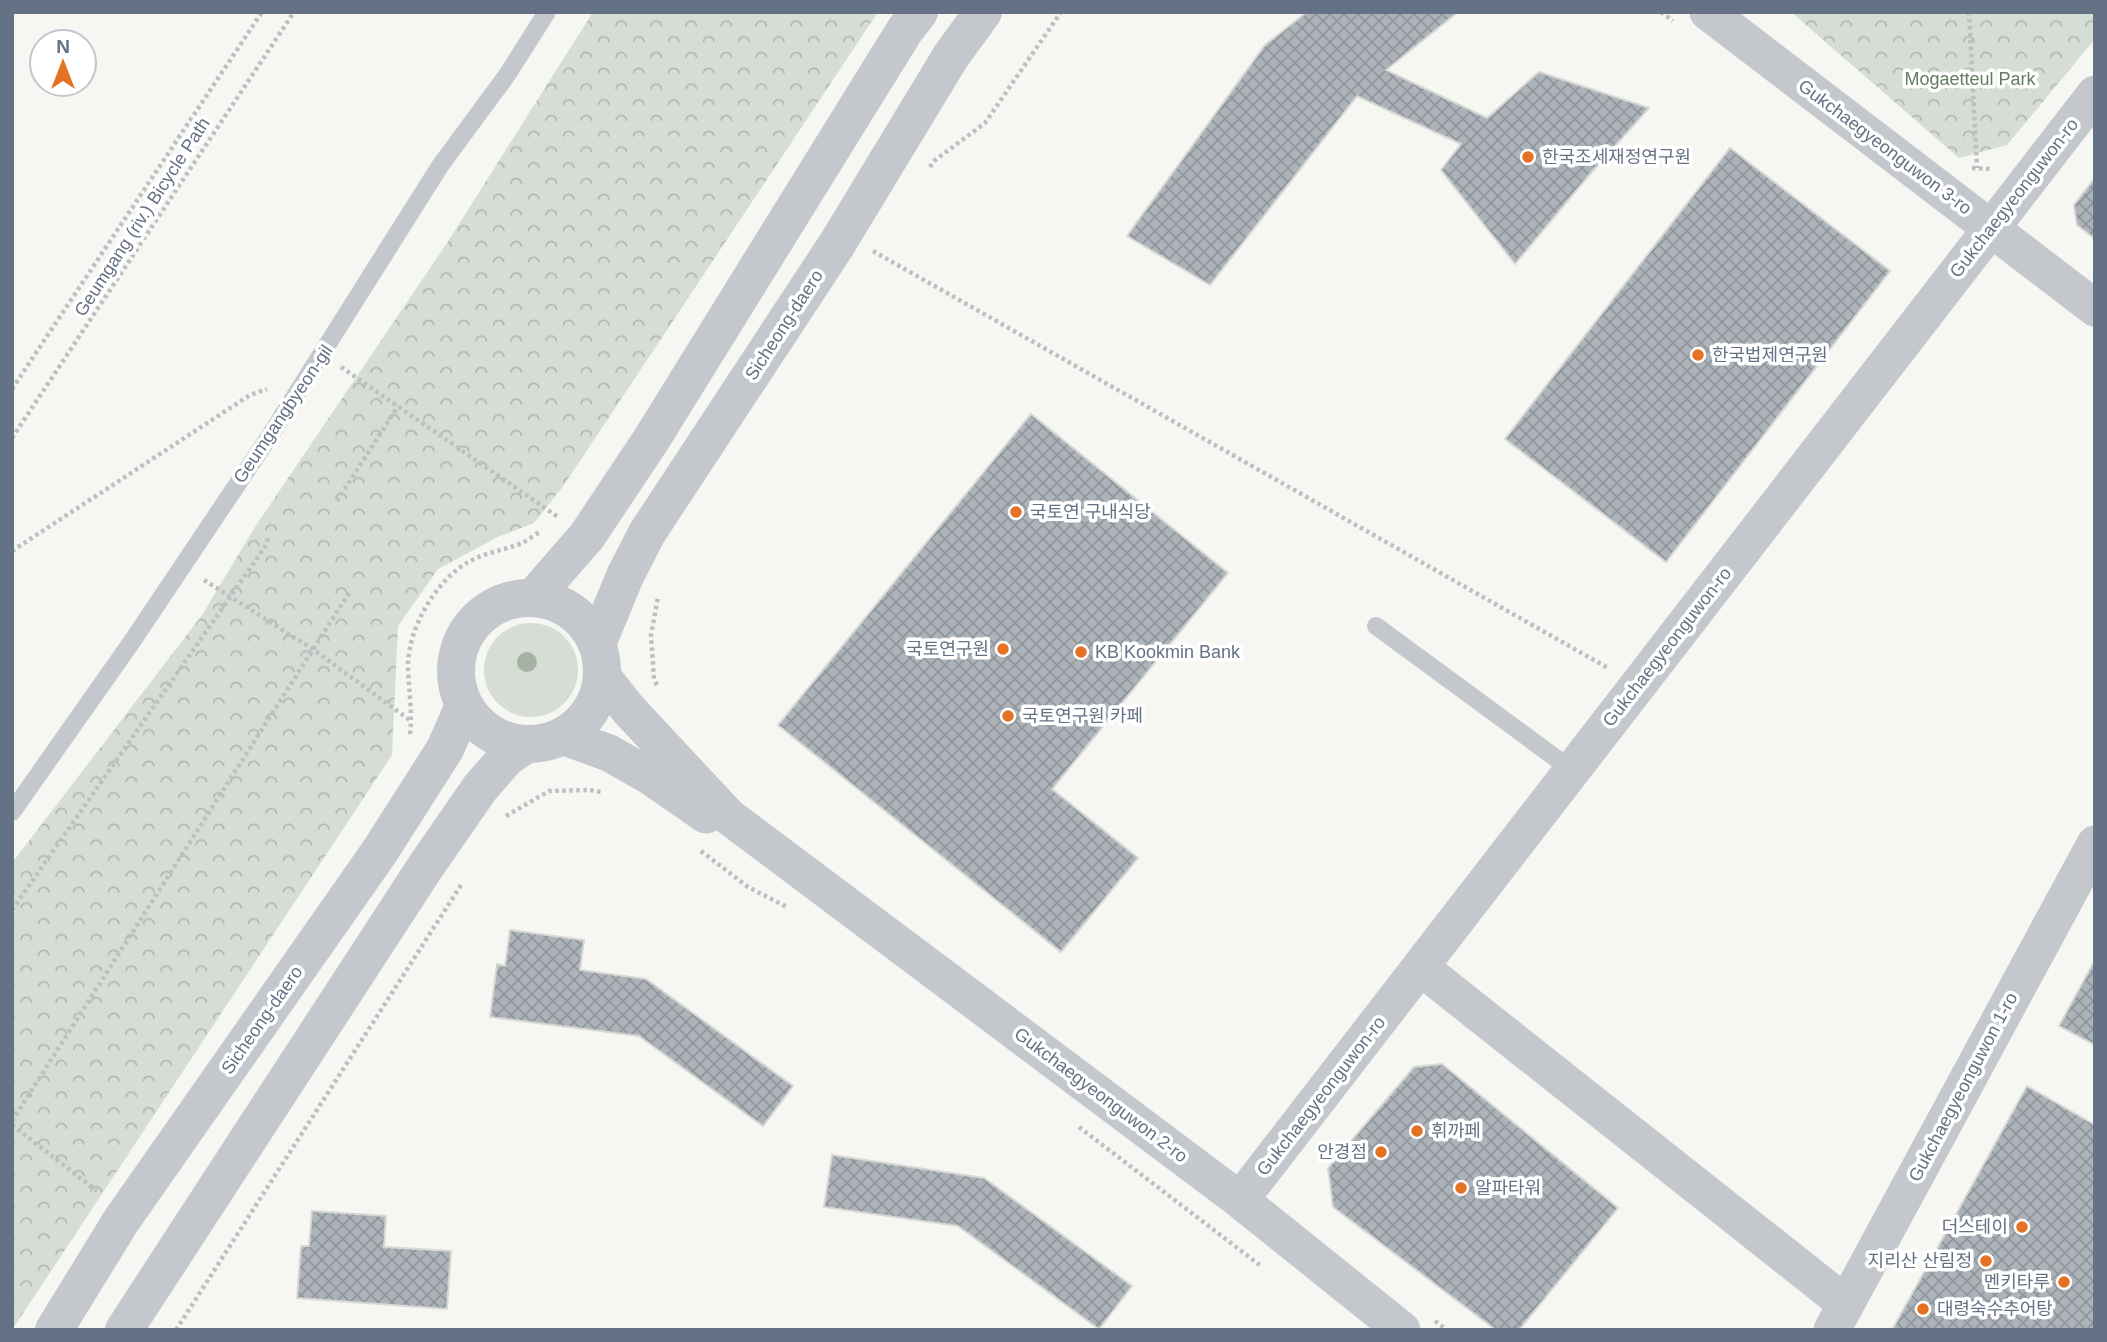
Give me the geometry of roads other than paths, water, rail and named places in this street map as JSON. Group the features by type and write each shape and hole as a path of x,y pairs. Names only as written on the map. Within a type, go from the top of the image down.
{"street":[{"path":"533,598 587,536 652,440 771,243 919,12"},
{"name":"Sicheong-daero","path":"599,660 625,576 647,533 837,244 951,57 983,12"},
{"name":"Gukchaegyeonguwon 3-ro","path":"1696,21 1991,228 2095,308"},
{"name":"Gukchaegyeonguwon-ro","path":"1240,1200 2095,94"},
{"path":"533,598 553,602 572,611 587,626 599,660 629,710 728,816 795,865 726,829 651,777 608,753 545,740 496,738 476,723 464,706 455,678 457,653 467,629 485,611 508,601 533,598"},
{"path":"124,1330 411,889 480,788 507,757 545,740 569,733 587,716 599,694 599,660"},
{"name":"Sicheong-daero","path":"54,1330 121,1221 380,851 446,749 464,706"},
{"name":"Gukchaegyeonguwon 1-ro","path":"1839,1317 2095,844"},
{"name":"Gukchaegyeonguwon 2-ro","path":"795,865 1240,1200 1414,1322"},
{"path":"1420,967 1839,1317"}],"lane":[{"name":"Geumgangbyeon-gil","path":"12,812 133,640 311,374 440,166 507,75 547,12"},
{"path":"1376,626 1572,770"}],"place":[{"name":"한국조세재정연구원","path":"1528,157"},
{"name":"한국법제연구원","path":"1698,355"},
{"name":"국토연 구내식당","path":"1016,512"},
{"name":"국토연구원","path":"1003,649"},
{"name":"KB Kookmin Bank","path":"1081,652"},
{"name":"국토연구원 카페","path":"1008,716"},
{"name":"휘까페","path":"1417,1131"},
{"name":"안경점","path":"1381,1152"},
{"name":"알파타워","path":"1461,1188"},
{"name":"더스테이","path":"2022,1227"},
{"name":"지리산 산림정","path":"1986,1261"},
{"name":"멘키타루","path":"2064,1282"},
{"name":"대령숙수추어탕","path":"1923,1309"}],"park label":[{"name":"Mogaetteul Park","path":"1970,79"}]}
